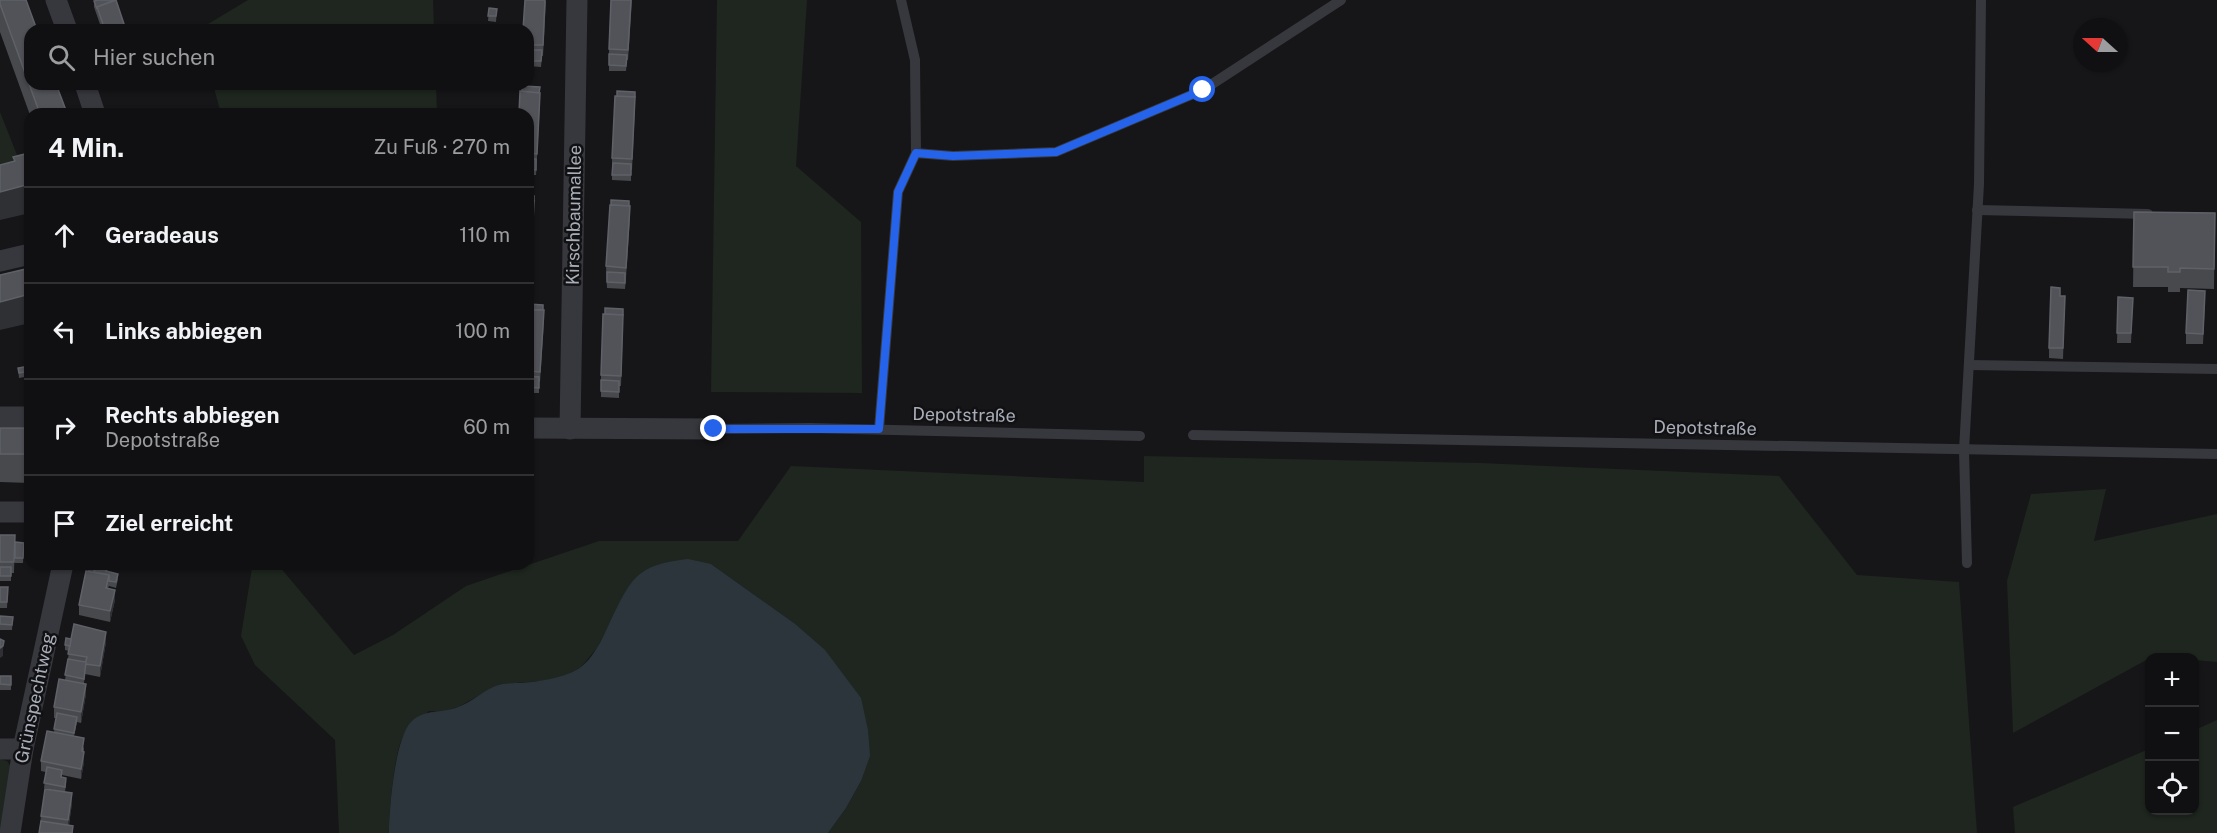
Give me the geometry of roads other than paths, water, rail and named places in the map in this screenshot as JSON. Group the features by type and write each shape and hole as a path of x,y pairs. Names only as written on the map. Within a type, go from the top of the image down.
{"street":[{"path":"56,0 65,24"},
{"name":"Kirschbaumallee","path":"570,429 577,0"},
{"path":"87,90 93,108"},
{"path":"0,261 24,255"},
{"path":"0,417 24,417"},
{"path":"534,428 714,429"},
{"path":"0,512 24,513"},
{"name":"Grünspechtweg","path":"10,833 23,749 62,570"},
{"path":"0,749 23,749"}],"lane":[{"path":"879,429 898,192 916,153 915,60 901,0"},
{"path":"916,153 953,156 1056,152 1203,90 1341,0"},
{"path":"1966,563 1964,450 1980,150 1981,0"},
{"path":"1977,210 2163,215"},
{"path":"1969,365 2217,369"},
{"name":"Depotstraße","path":"714,429 879,429 1140,436"},
{"name":"Depotstraße","path":"1193,435 2217,454"}]}
